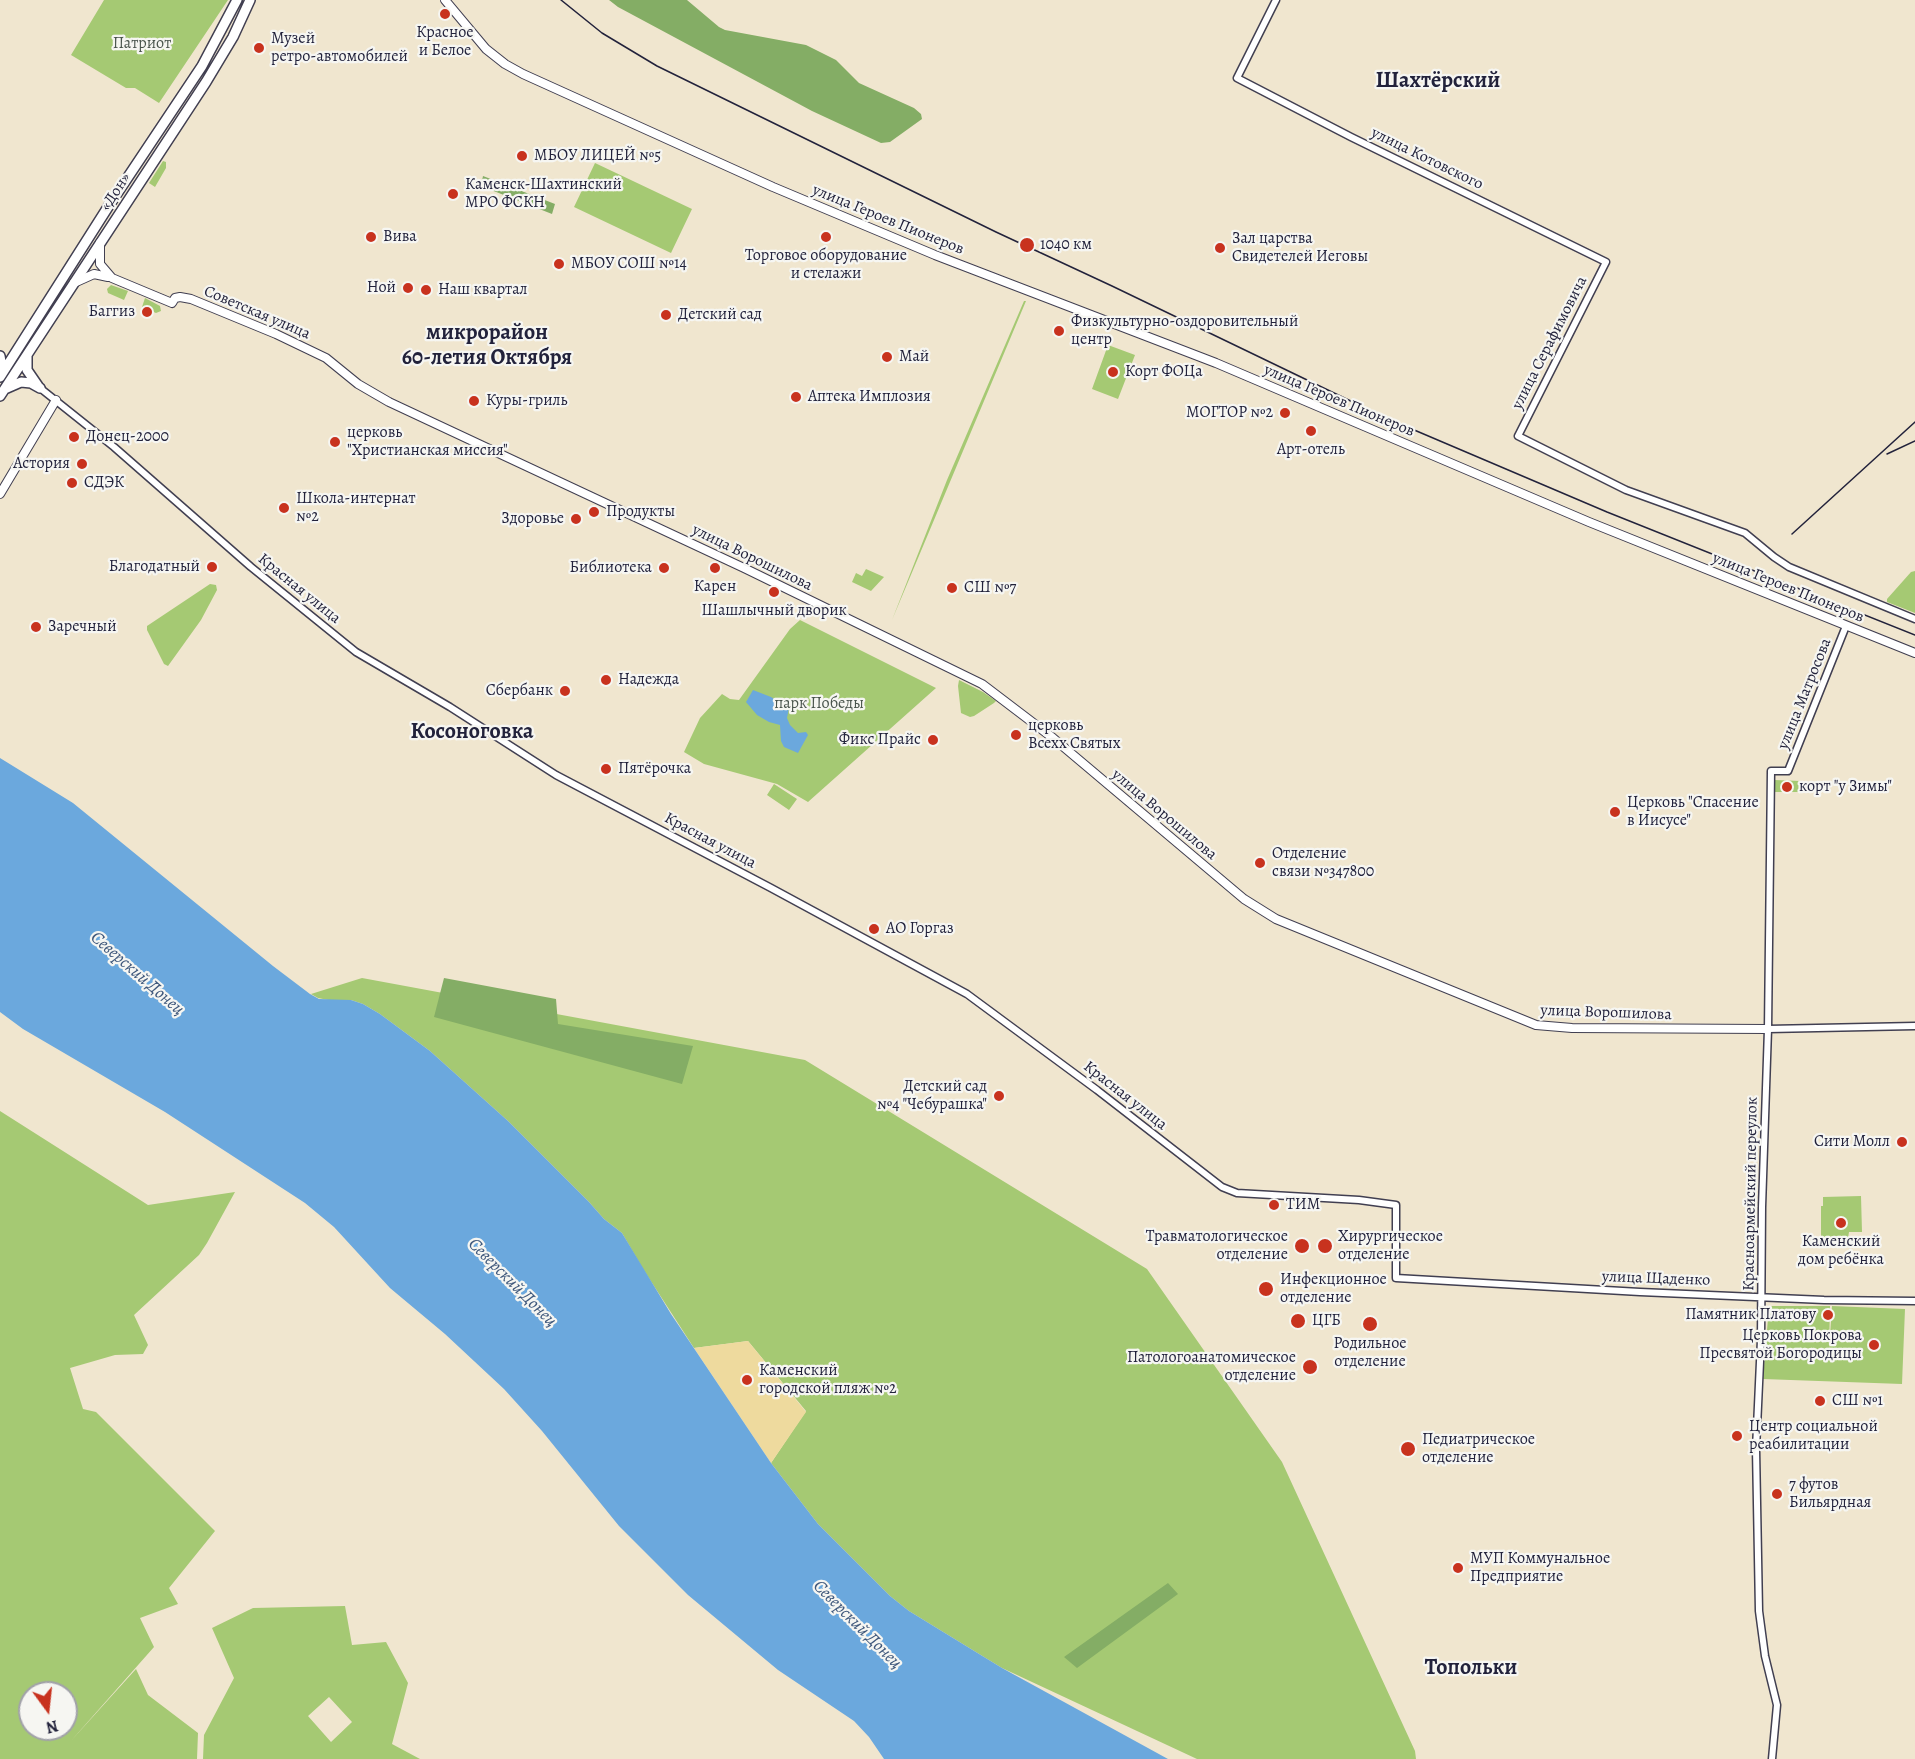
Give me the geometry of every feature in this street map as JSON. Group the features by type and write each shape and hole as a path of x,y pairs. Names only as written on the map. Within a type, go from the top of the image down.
{"highway":[{"name":"«Дон»","path":"0,377 108,207 202,66 237,0"},
{"name":"«Дон»","path":"2,393 171,136 233,37 250,0"},
{"path":"233,37 256,0"},
{"path":"0,377 2,367 0,354 9,354 19,348"},
{"path":"27,355 26,364 29,375 40,388"},
{"path":"2,393 11,385 21,382 31,383 40,388"}],"main road":[{"name":"улица Героев Пионеров","path":"445,0 486,49 523,74 773,187 935,255 1216,363 1589,522 1915,652"},
{"path":"100,242 100,264 112,278"},
{"path":"74,283 94,274 112,278"},
{"name":"Советская улица","path":"112,278 173,300 180,297 191,299 276,334 326,358"},
{"name":"улица Ворошилова","path":"326,358 365,388 389,402 744,568 982,684 1053,738 1244,899 1276,919 1536,1025 1582,1028 1768,1029"},
{"path":"0,494 56,400"}],"street":[{"name":"улица Котовского","path":"1276,0 1238,78 1606,262"},
{"name":"улица Серафимовича","path":"1518,436 1606,262"},
{"name":"Красная улица","path":"40,388 114,447 251,567 356,652 583,791 967,993 1222,1187 1237,1193 1359,1200 1396,1205 1396,1278"},
{"name":"улица Героев Пионеров","path":"1518,436 1626,490 1745,533 1789,567 1915,619"},
{"name":"улица Матросова","path":"1771,771 1788,771 1846,626"},
{"name":"Красноармейский переулок","path":"1771,771 1762,1296 1756,1419 1759,1611 1763,1644 1777,1705 1772,1759"},
{"name":"улица Ворошилова","path":"1768,1029 1915,1026"},
{"name":"улица Щаденко","path":"1396,1278 1529,1287 1915,1301"}],"green space":[{"name":"Патриот","path":"104,0 228,0 159,103 135,88 126,88 71,55"},
{"path":"609,0 687,0 725,30 806,45 836,60 859,83 914,108 921,114 922,119 890,142 881,143 812,111 618,7"},
{"path":"163,161 166,162 166,168 155,187 149,183"},
{"path":"595,163 692,209 671,253 574,207"},
{"path":"483,176 555,204 552,214 481,186"},
{"path":"111,285 128,291 124,300 108,293 107,289"},
{"path":"145,298 160,306 161,311 156,313 142,307"},
{"path":"1024,301 1026,301 892,620 947,480"},
{"name":"Корт ФОЦа","path":"1108,345 1135,355 1118,399 1092,389"},
{"path":"866,569 884,577 871,591 852,582 856,573 862,576"},
{"path":"1915,571 1915,613 1887,602 1887,599 1911,572"},
{"path":"210,584 216,585 217,590 201,620 168,666 164,664 147,626"},
{"name":"парк Победы","path":"800,620 936,688 808,802 777,784 704,764 684,752 700,718 722,694 730,699 739,700 790,629"},
{"path":"959,680 996,701 974,716 970,717 961,713"},
{"name":"корт \"у Зимы\"","path":"1775,780 1800,781 1799,792 1775,792"},
{"path":"774,784 797,799 789,810 767,795"},
{"name":"Топольки","path":"362,978 805,1060 1147,1269 1282,1462 1415,1751 1416,1759 1197,1759 1002,1668 909,1611 890,1596 818,1524 771,1463 806,1411 748,1341 694,1348 622,1233 604,1219 508,1121 430,1051 380,1014 351,1000 328,1000 311,994"},
{"path":"444,978 556,999 558,1024 693,1046 682,1084 434,1017"},
{"path":"0,1111 148,1205 235,1192 199,1255 134,1315 148,1345 143,1354 115,1355 70,1368 83,1409 96,1412 215,1531 169,1588 178,1604 140,1618 154,1647 78,1733 78,1681 18,1681 18,1741 70,1742 78,1741 78,1733 136,1669 148,1695 198,1733 197,1759 0,1759"},
{"path":"1861,1196 1862,1232 1849,1232 1848,1238 1821,1237 1823,1197"},
{"path":"1769,1306 1830,1306 1829,1351 1832,1306 1905,1309 1902,1384 1763,1379"},
{"path":"1168,1583 1178,1594 1077,1668 1064,1657"},
{"path":"345,1606 352,1645 386,1642 408,1683 392,1744 420,1759 203,1759 204,1735 234,1678 212,1628 253,1608","holes":["329,1697 352,1722 331,1742 308,1716"]}],"sand":[{"name":"Каменский городской пляж №2","path":"748,1341 806,1412 771,1463 694,1348"}],"water":[{"path":"753,690 789,708 787,718 790,725 798,733 806,732 808,735 798,753 784,747 781,741 780,725 757,715 746,702"},
{"name":"Северский Донец","path":"0,758 73,803 310,994 319,999 351,1000 363,1004 430,1051 508,1121 604,1219 622,1233 671,1314 771,1463 818,1524 890,1596 909,1611 1002,1668 1168,1759 884,1759 869,1737 854,1721 778,1670 688,1595 619,1526 542,1431 504,1389 445,1334 390,1288 334,1227 305,1203 165,1112 23,1029 0,1012"}],"railway":[{"path":"561,0 602,33 657,66 996,232 1386,418 1607,512 1915,635"},
{"path":"1792,534 1915,422"},
{"path":"1887,454 1915,441"}],"place":[{"name":"Красное и Белое","path":"445,14"},
{"name":"Музей ретро-автомобилей","path":"259,48"},
{"name":"МБОУ ЛИЦЕЙ №5","path":"522,156"},
{"name":"Каменск-Шахтинский МРО ФСКН","path":"453,194"},
{"name":"Вива","path":"371,237"},
{"name":"Торговое оборудование и стелажи","path":"826,237"},
{"name":"1040 км","path":"1027,245"},
{"name":"Зал царства Свидетелей Иеговы","path":"1220,248"},
{"name":"МБОУ СОШ №14","path":"559,264"},
{"name":"Ной","path":"408,288"},
{"name":"Наш квартал","path":"426,290"},
{"name":"Баггиз","path":"147,312"},
{"name":"Детский сад","path":"666,315"},
{"name":"Физкультурно-оздоровительный центр","path":"1059,331"},
{"name":"Май","path":"887,357"},
{"name":"Корт ФОЦа","path":"1113,372"},
{"name":"Аптека Имплозия","path":"796,397"},
{"name":"Куры-гриль","path":"474,401"},
{"name":"МОГТОР №2","path":"1285,413"},
{"name":"Арт-отель","path":"1311,431"},
{"name":"Донец-2000","path":"74,437"},
{"name":"церковь \"Христианская миссия\"","path":"335,442"},
{"name":"Астория","path":"82,464"},
{"name":"СДЭК","path":"72,483"},
{"name":"Школа-интернат №2","path":"284,508"},
{"name":"Продукты","path":"594,512"},
{"name":"Здоровье","path":"576,519"},
{"name":"Благодатный","path":"212,567"},
{"name":"Библиотека","path":"664,568"},
{"name":"Карен","path":"715,568"},
{"name":"СШ №7","path":"952,588"},
{"name":"Шашлычный дворик","path":"774,592"},
{"name":"Заречный","path":"36,627"},
{"name":"Надежда","path":"606,680"},
{"name":"Сбербанк","path":"565,691"},
{"name":"церковь Всехх Святых","path":"1016,735"},
{"name":"Фикс Прайс","path":"933,740"},
{"name":"Пятёрочка","path":"606,769"},
{"name":"корт \"у Зимы\"","path":"1787,787"},
{"name":"Церковь \"Спасение в Иисусе\"","path":"1615,812"},
{"name":"Отделение связи №347800","path":"1260,863"},
{"name":"АО Горгаз","path":"874,929"},
{"name":"Детский сад №4 \"Чебурашка\"","path":"999,1096"},
{"name":"Сити Молл","path":"1902,1142"},
{"name":"ТИМ","path":"1274,1205"},
{"name":"Каменский дом ребёнка","path":"1841,1223"},
{"name":"Травматологическое отделение","path":"1302,1246"},
{"name":"Хирургическое отделение","path":"1325,1246"},
{"name":"Инфекционное отделение","path":"1266,1289"},
{"name":"Памятник Платову","path":"1828,1315"},
{"name":"ЦГБ","path":"1298,1321"},
{"name":"Родильное отделение","path":"1370,1324"},
{"name":"Церковь Покрова Пресвятой Богородицы","path":"1874,1345"},
{"name":"Патологоанатомическое отделение","path":"1310,1367"},
{"name":"Каменский городской пляж №2","path":"747,1380"},
{"name":"СШ №1","path":"1820,1401"},
{"name":"Центр социальной реабилитации","path":"1737,1436"},
{"name":"Педиатрическое отделение","path":"1408,1449"},
{"name":"7 футов Бильярдная","path":"1777,1494"},
{"name":"МУП Коммунальное Предприятие","path":"1458,1568"}],"district":[{"name":"Шахтёрский","path":"1438,82"},
{"name":"микрорайон 60-летия Октября","path":"487,346"},
{"name":"Косоноговка","path":"472,733"},
{"name":"Топольки","path":"1471,1669"}]}
